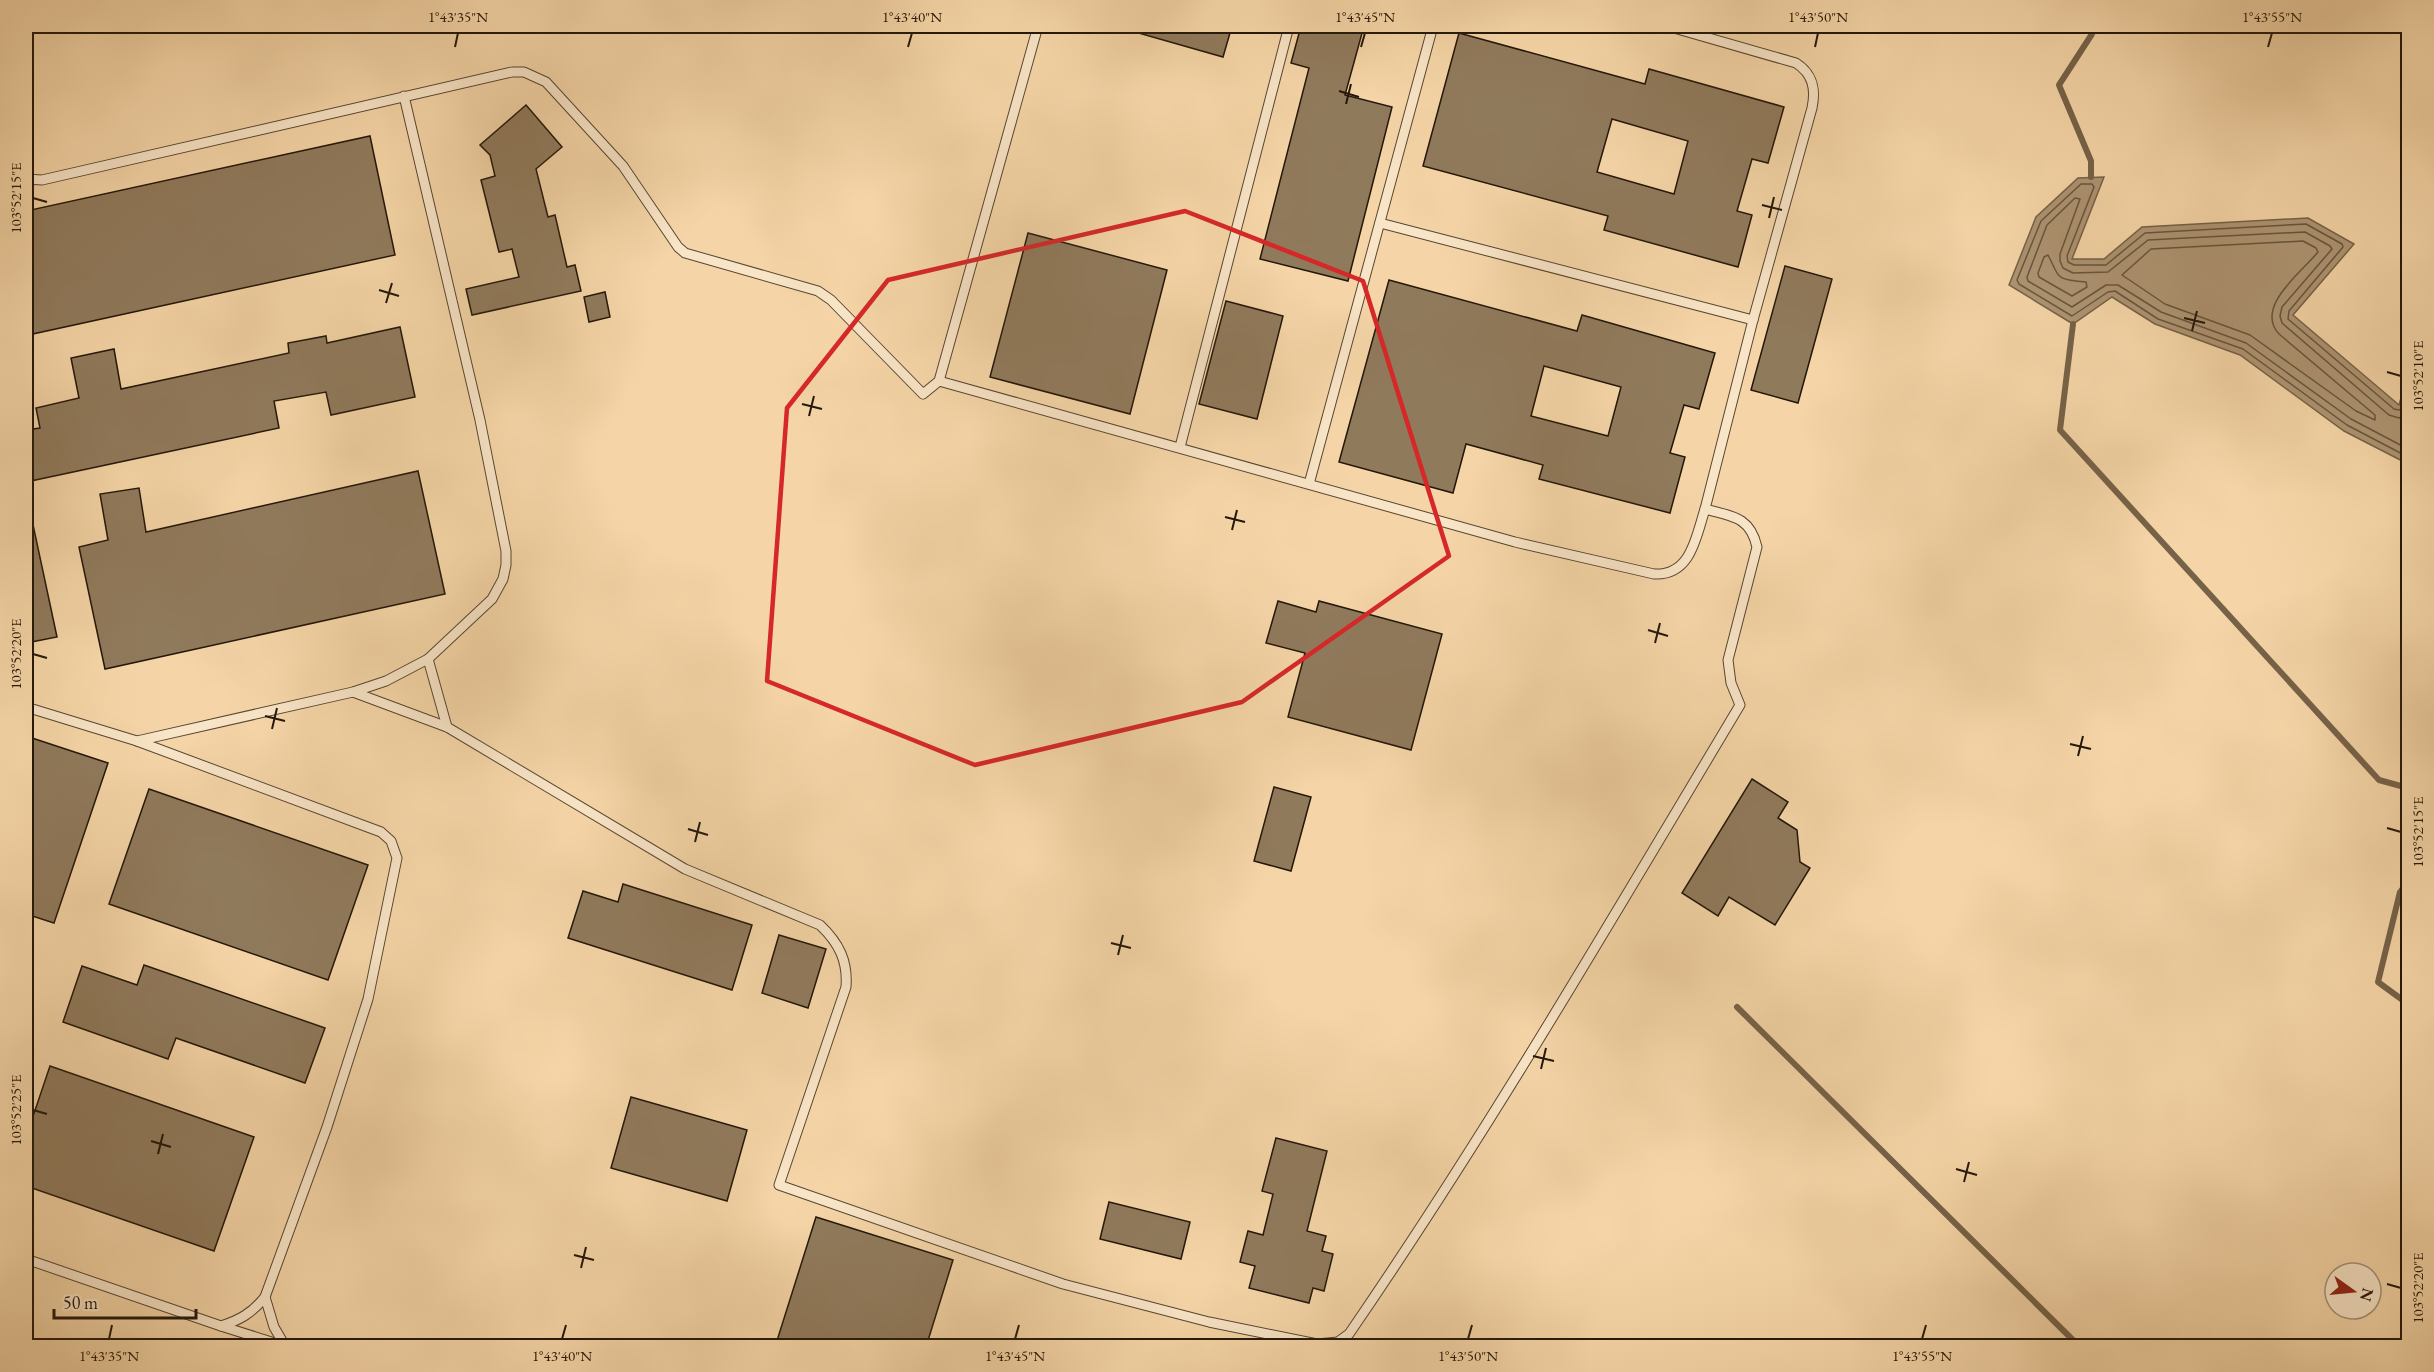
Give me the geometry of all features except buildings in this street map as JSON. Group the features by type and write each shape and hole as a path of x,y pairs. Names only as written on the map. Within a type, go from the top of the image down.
{"lane":[{"path":"26,180 42,180 512,72 535,75 546,82 623,166 684,253 818,291 831,300 923,394 939,381 1038,26"},
{"path":"1180,447 1289,26"},
{"path":"1309,484 1433,26"},
{"path":"939,381 1515,542 1654,574 1668,573 1685,563 1690,555 1705,508 1753,320 1812,108 1814,87 1804,69 1796,63 1666,26"},
{"path":"137,741 352,692 386,681 428,659 492,599 503,579 506,551 480,420 404,96"},
{"path":"1380,222 1753,320"},
{"path":"352,692 447,727 685,869 820,925 832,936 848,972 846,987 779,1185 1063,1284 1209,1322 1317,1344 1331,1344 1349,1334 1399,1262 1513,1084 1740,705 1731,683 1728,660 1757,547 1754,534 1741,520 1705,508"},
{"path":"428,659 447,727"},
{"path":"26,707 137,741 381,832 395,848 396,867 368,999 327,1127 266,1297 249,1314 221,1326"},
{"path":"26,1259 284,1347"},
{"path":"266,1297 274,1327 284,1347"}],"highlighted area":[{"path":"1185,211 1363,281 1449,556 1242,702 975,765 767,681 787,408 888,280"}],"water":[{"path":"2104,177 2072,259 2104,259 2142,227 2308,218 2354,244 2293,315 2399,405 2408,374 2408,464 2344,431 2240,355 2155,324 2112,297 2073,324 2009,285 2036,217 2078,178"}],"waterway":[{"path":"2091,177 2091,161 2059,85 2092,34 2093,26"},
{"path":"2073,324 2060,430 2379,780 2408,788"},
{"path":"2408,882 2400,892 2378,982 2408,1004"},
{"path":"1737,1007 2079,1346"}]}
